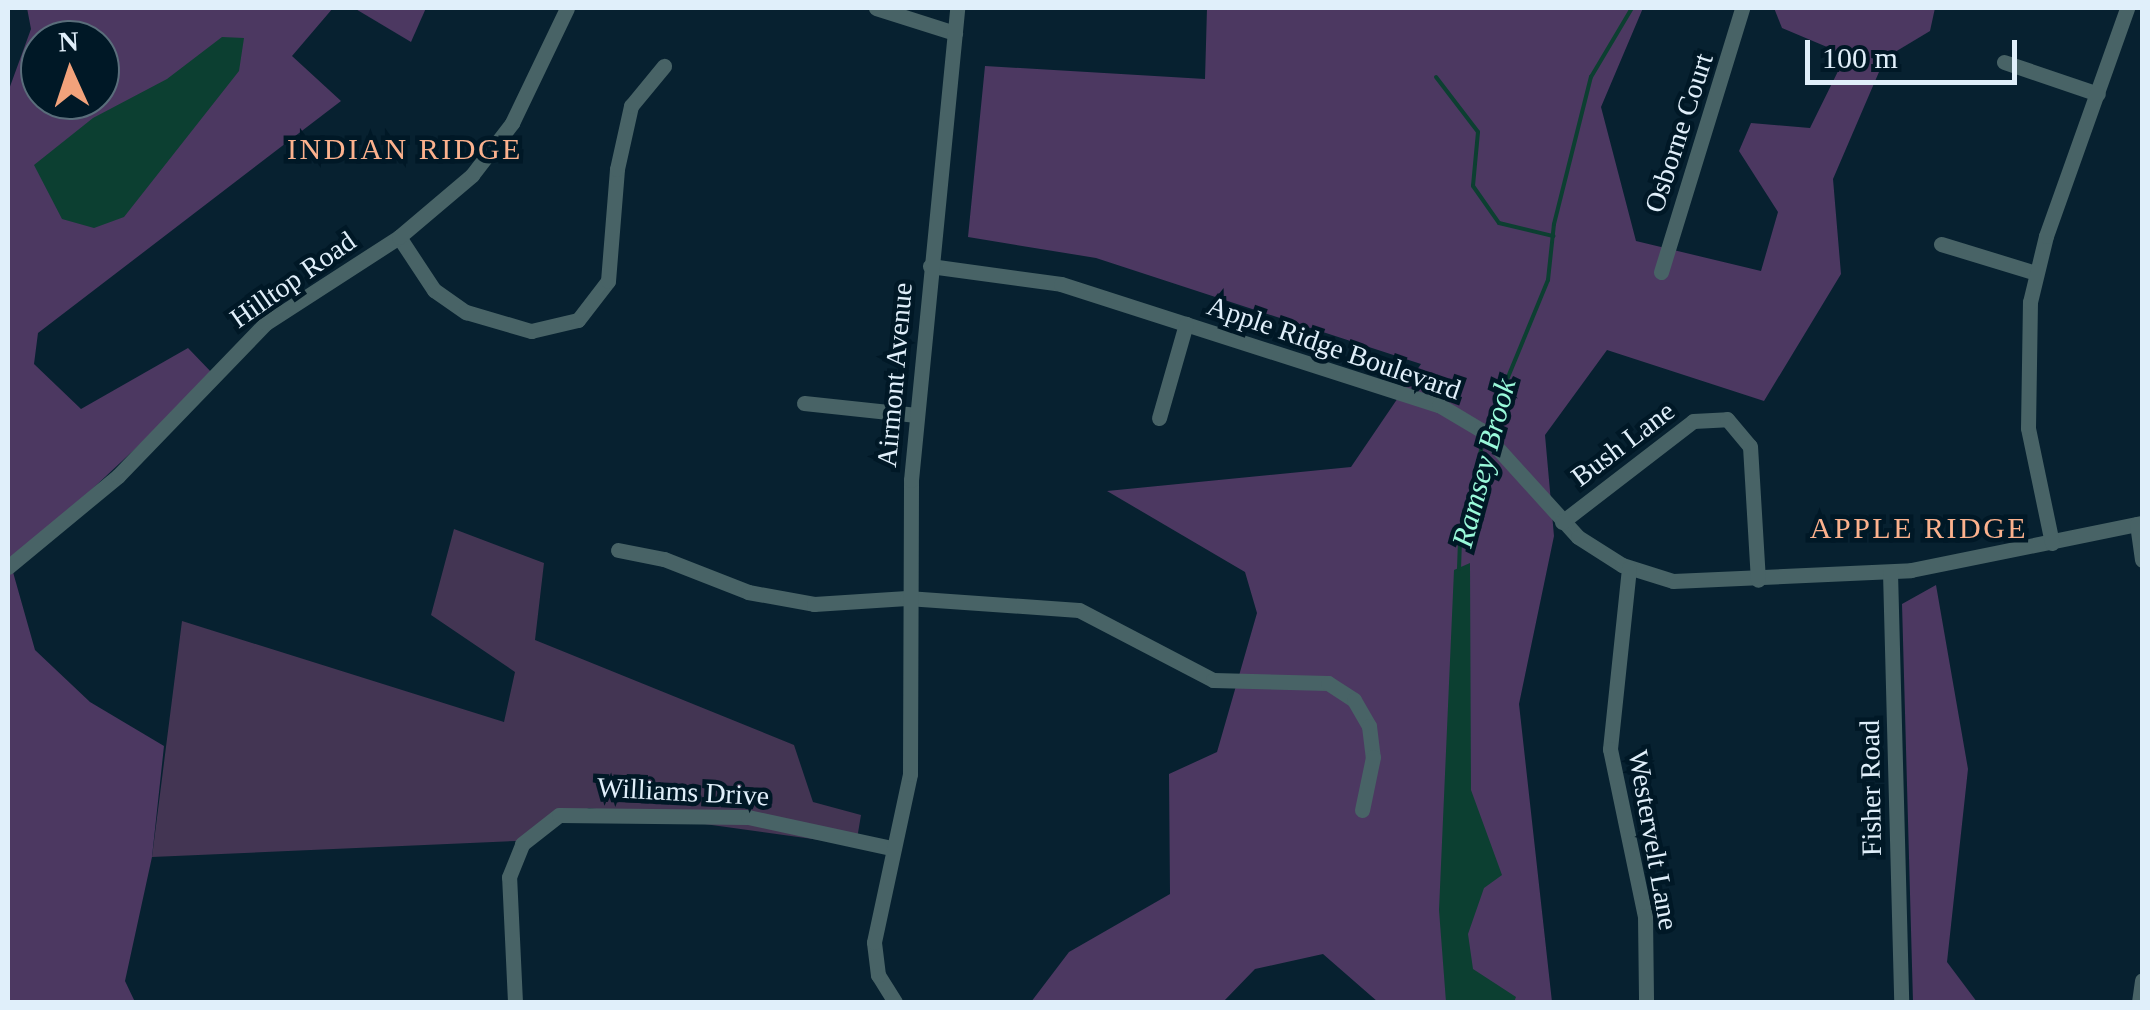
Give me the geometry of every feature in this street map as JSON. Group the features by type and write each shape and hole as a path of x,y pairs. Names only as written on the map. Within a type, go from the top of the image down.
{"street":[{"name":"Hilltop Road","path":"8,567 118,476 266,323 398,237 494,150 567,8"},
{"path":"876,8 955,33"},
{"name":"Airmont Avenue","path":"894,1002 874,958 891,848 910,774 906,748 908,598 916,415 957,8"},
{"name":"Osborne Court","path":"1661,272 1742,8"},
{"path":"2052,543 2034,470 2025,386 2036,273 2127,8"},
{"path":"2004,62 2098,94"},
{"path":"398,237 434,290 466,312 531,331 578,320 608,281 617,170 631,106 664,66"},
{"path":"1940,244 2036,273"},
{"name":"Apple Ridge Boulevard","path":"930,266 1061,284 1461,416 1500,447 1562,522 1629,568 1673,581 1890,572 2140,523"},
{"path":"1160,418 1186,324"},
{"path":"804,403 916,415"},
{"name":"Bush Lane","path":"1562,522 1693,421 1727,419 1750,446 1758,580"},
{"path":"2140,523 2142,560"},
{"path":"618,550 664,558 777,599 852,605 908,598 1078,610 1213,680 1328,683 1354,700 1370,726 1372,758 1362,810"},
{"name":"Westervelt Lane","path":"1629,568 1610,749 1644,916 1646,1002"},
{"name":"Fisher Road","path":"1890,572 1901,1002"},
{"name":"Williams Drive","path":"515,1002 509,877 522,844 559,815 748,817 891,848"},
{"path":"2138,1002 2142,980"}],"shaded area":[{"path":"27,8 333,8 292,56 341,101 38,333 34,364 81,409 188,348 214,375 11,565 35,650 90,702 164,746 152,857 125,981 135,1002 8,1002 8,92 20,59 20,120 120,120 120,20 29,20"},
{"path":"354,8 426,8 411,42"},
{"path":"1207,8 1643,8 1601,107 1636,241 1761,271 1778,212 1739,151 1751,123 1810,128 1846,55 1782,28 1774,8 1935,8 1930,31 1885,58 1833,179 1841,274 1764,401 1607,350 1545,435 1554,536 1519,704 1552,1002 1378,1002 1323,954 1255,969 1223,1002 1031,1002 1069,952 1170,894 1169,774 1217,752 1257,613 1245,572 1107,491 1351,467 1421,364 1096,258 968,237 985,66 1205,79"},
{"path":"222,37 244,38 239,71 124,217 94,228 62,219 34,165 90,120 120,120 120,104 167,79"},
{"path":"454,529 544,563 535,640 794,745 813,802 861,815 856,845 589,808 516,841 152,857 182,621 504,722 515,672 431,615"},
{"path":"1470,563 1471,790 1502,875 1484,888 1468,934 1473,969 1516,997 1514,1002 1446,1002 1439,910 1454,570"},
{"path":"1936,585 1968,769 1947,962 1977,1002 1913,1002 1902,604"}],"waterway":[{"name":"Ramsey Brook","path":"1487,428 1548,280 1554,224 1591,77 1632,8"},
{"path":"1436,77 1478,132 1473,186 1499,223 1553,236"},
{"name":"Ramsey Brook","path":"1459,569 1460,537 1483,442"}],"district":[{"name":"INDIAN RIDGE","path":"405,149"},
{"name":"APPLE RIDGE","path":"1919,528"}]}
